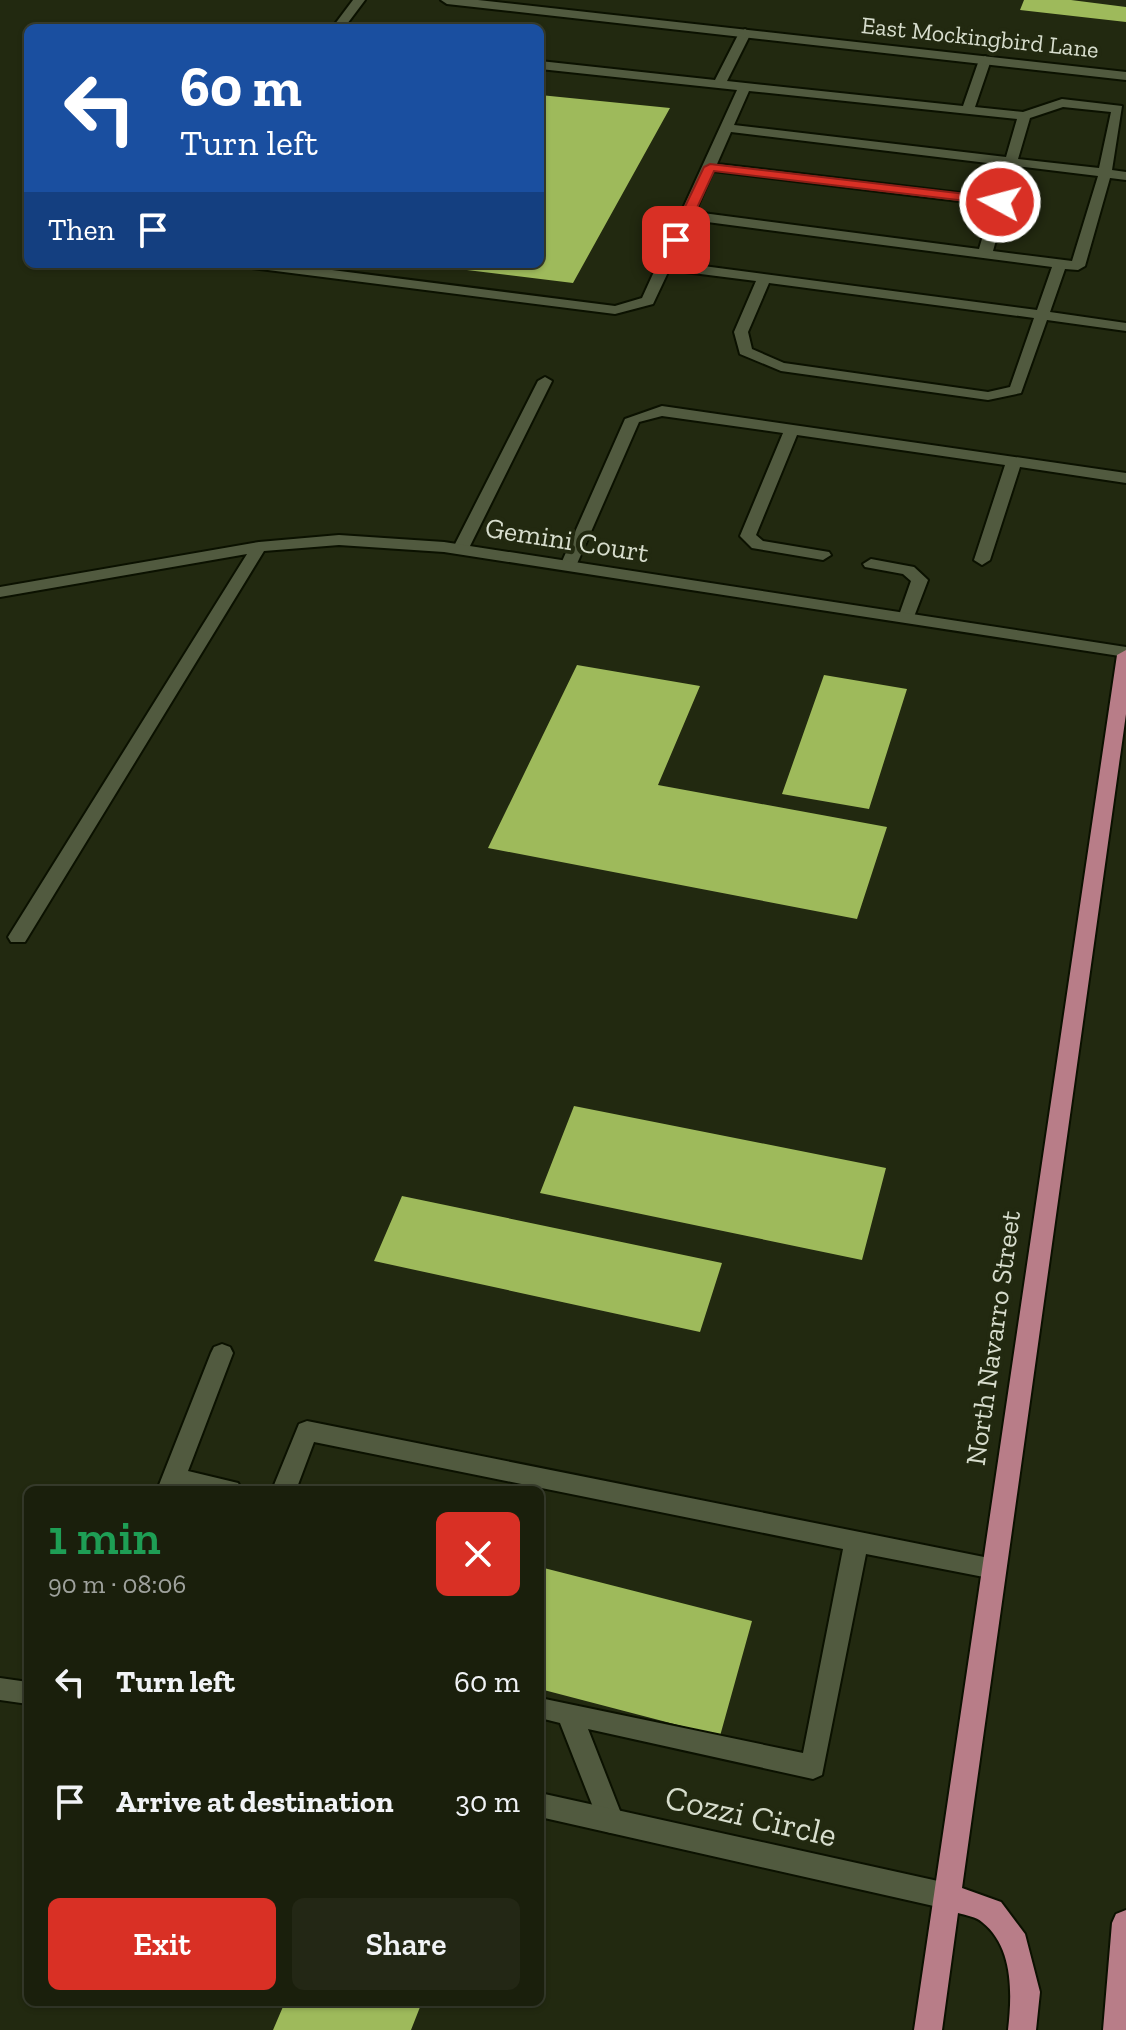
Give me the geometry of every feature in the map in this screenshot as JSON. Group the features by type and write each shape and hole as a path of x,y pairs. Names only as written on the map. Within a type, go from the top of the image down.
{"main road":[{"name":"North Navarro Street","path":"928,2030 1126,653"},
{"path":"947,1896 991,1911 1015,1943 1026,1992 1022,2030"},
{"path":"1117,2030 1126,1923"}],"street":[{"path":"341,24 359,0"},
{"name":"East Mockingbird Lane","path":"447,0 1126,76"},
{"path":"719,84 745,33"},
{"path":"968,110 985,60"},
{"path":"544,65 1024,116 1062,103 1118,109 1105,173 1078,266 687,215"},
{"path":"284,268 615,310 648,301 745,87"},
{"path":"985,253 1024,116"},
{"path":"729,128 1126,176"},
{"path":"710,167 1000,202"},
{"path":"764,278 741,332 745,351 781,367 988,396 1016,390 1060,264"},
{"path":"664,265 1126,327"},
{"path":"460,550 545,381"},
{"path":"568,566 633,419 662,411 1126,478"},
{"path":"792,429 748,536 758,545 823,555"},
{"path":"982,560 1014,462"},
{"name":"Gemini Court","path":"0,592 259,547 339,540 460,550 1126,653"},
{"path":"18,937 259,547"},
{"path":"871,564 908,570 920,580 906,618"},
{"path":"190,1486 170,1484 222,1353"},
{"path":"286,1486 307,1431 994,1569"},
{"path":"611,1821 556,1710 813,1767 856,1542"},
{"path":"0,1689 24,1692"},
{"name":"Cozzi Circle","path":"544,1806 947,1896"}],"building":[{"path":"1024,0 1071,0 1126,7 1126,22 1020,10"},
{"path":"544,95 670,108 573,283 450,268 544,268"},
{"path":"577,665 700,686 658,785 887,827 857,919 488,848"},
{"path":"824,675 907,689 869,809 782,794"},
{"path":"574,1106 886,1168 862,1260 540,1193"},
{"path":"402,1196 722,1263 700,1332 374,1261"},
{"path":"544,1568 752,1621 720,1736 544,1690"},
{"path":"283,2006 420,2006 411,2030 273,2030"}],"route":[{"path":"676,240 710,167 1000,202"}]}
